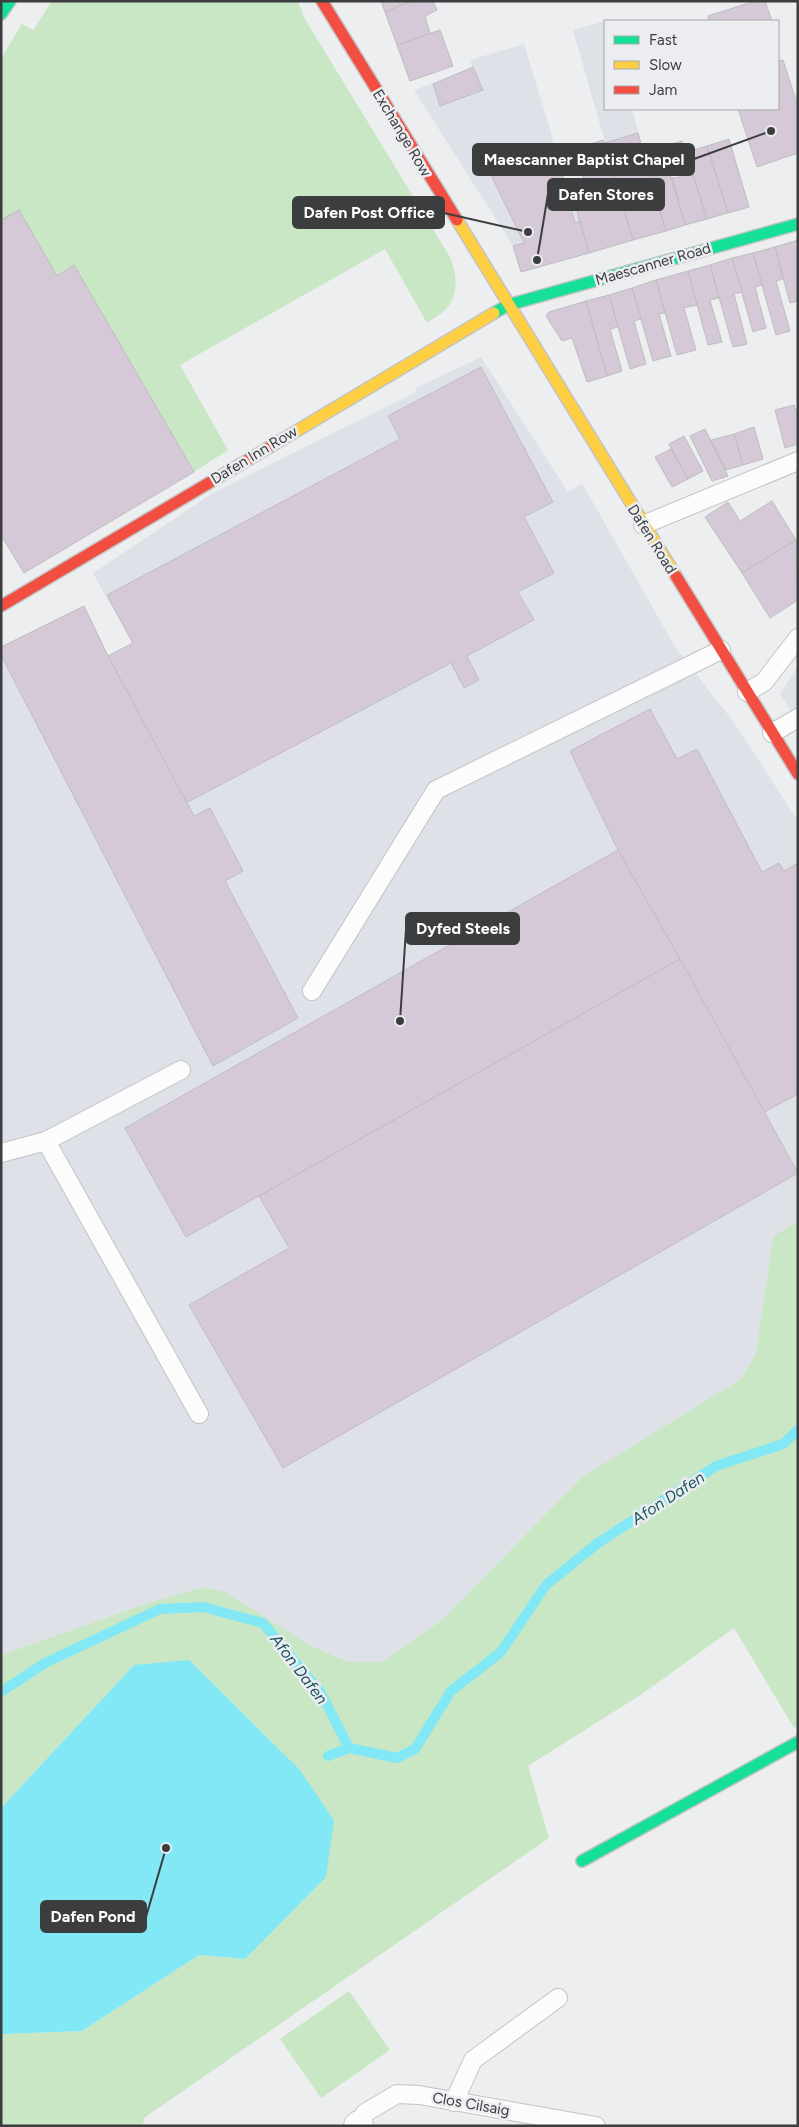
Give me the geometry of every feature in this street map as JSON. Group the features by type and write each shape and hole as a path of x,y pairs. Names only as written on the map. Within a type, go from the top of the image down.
{"main road":[{"path":"1,14 10,1"},
{"name":"Exchange Row","path":"328,5 508,305"},
{"name":"Maescanner Road","path":"508,305 798,224"},
{"name":"Dafen Road","path":"508,305 798,774"},
{"name":"Dafen Inn Row","path":"1,606 508,305"},
{"path":"582,1861 798,1742"}],"lane":[{"path":"644,525 798,461"},
{"path":"747,692 764,682 798,638"},
{"path":"312,991 436,790 721,650"},
{"path":"772,733 798,718"},
{"path":"1,1153 46,1141 181,1070"},
{"path":"46,1141 198,1414"},
{"path":"454,2102 473,2060 558,1998"},
{"name":"Clos Cilsaig","path":"358,2125 365,2113 398,2094 596,2126"}],"shaded area":[{"path":"604,21 604,110 632,110 666,231 633,240 573,30"},
{"path":"524,44 565,185 569,184 589,253 521,272 513,246 414,90 473,68 470,60"},
{"path":"481,357 568,492 582,483 675,647 733,721 798,821 798,1221 773,1236 756,1353 741,1379 582,1477 443,1619 382,1662 349,1662 309,1645 203,1587 142,1605 1,1655 1,647 108,656 132,643 93,573 211,494 416,392 416,388"},
{"path":"798,666 798,722 780,694"}],"green space":[{"path":"52,1 298,1 305,19 450,257 456,283 454,296 447,308 427,323 385,249 180,365 228,450 194,472 74,266 57,276 1,220 1,58 22,24 33,30"},
{"path":"798,1221 798,1725 794,1728 734,1628 642,1694 528,1766 549,1838 144,2118 143,2126 1,2126 1,2036 4,2034 82,2031 199,1955 245,1959 134,1665 1,1808 1,1655 142,1605 203,1587 225,1592 309,1645 349,1662 382,1662 443,1619 582,1477 741,1379 756,1353 773,1236"},
{"path":"349,1991 390,2050 321,2098 280,2039"}],"water":[{"path":"189,1660 299,1769 334,1820 326,1877 245,1959 199,1955 82,2031 4,2034 1,2036 1,1808 134,1665"}],"building":[{"path":"381,1 411,1 385,12"},
{"path":"411,1 433,1 437,10 425,16 430,34 397,45 385,12"},
{"path":"755,1 765,1 772,20 709,20 708,16"},
{"path":"440,30 453,66 410,81 397,45"},
{"path":"783,60 798,106 798,153 757,167 738,110 779,110 779,61"},
{"path":"473,67 483,90 440,106 433,84"},
{"path":"638,133 666,231 633,240 604,143"},
{"path":"729,139 749,207 728,213 707,146"},
{"path":"603,140 633,240 589,253 575,205 590,201 575,149"},
{"path":"682,141 707,219 685,225 672,178 680,177 671,144"},
{"path":"707,146 728,213 707,219 686,152"},
{"path":"663,149 685,225 666,231 644,155"},
{"path":"556,151 575,223 580,221 589,253 521,272 513,246 524,243 491,175 515,164 520,176 528,173 524,162"},
{"path":"19,210 57,276 74,265 194,472 24,573 1,535 1,220"},
{"path":"798,240 798,301 790,303 775,247"},
{"path":"775,247 783,279 776,281 790,331 776,335 753,253"},
{"path":"753,253 762,285 755,287 766,328 753,332 732,258"},
{"path":"732,258 742,292 734,294 747,344 733,347 710,265"},
{"path":"710,265 719,298 710,300 722,342 708,345 688,271"},
{"path":"688,271 697,305 684,308 696,350 677,355 656,280"},
{"path":"656,280 665,313 659,314 671,356 653,361 632,288"},
{"path":"632,288 641,319 634,321 646,364 630,369 609,295"},
{"path":"609,295 618,327 610,329 622,371 607,376 586,301"},
{"path":"586,301 607,376 587,382 572,338 562,341 546,316 549,312"},
{"path":"481,367 553,502 524,517 554,573 518,592 534,620 467,656 479,680 464,688 451,663 186,803 108,656 133,643 107,595 400,439 388,416"},
{"path":"794,405 798,418 798,444 785,448 775,410"},
{"path":"754,427 763,459 743,465 734,434"},
{"path":"705,429 728,476 712,481 690,436"},
{"path":"734,434 743,465 726,470 711,440"},
{"path":"684,436 703,471 688,479 669,444"},
{"path":"671,449 688,479 672,487 655,457"},
{"path":"772,501 796,540 742,573 705,517 728,502 740,521"},
{"path":"796,540 798,600 770,618 742,573"},
{"path":"84,606 108,656 194,816 210,808 243,871 225,881 298,1018 213,1066 1,655 1,647"},
{"path":"650,709 677,759 697,749 762,872 779,863 784,871 798,863 798,1094 764,1112 618,850 570,751"},
{"path":"618,850 680,959 186,1237 125,1128"},
{"path":"680,959 798,1173 283,1468 189,1305 289,1248 259,1196"}],"waterway":[{"name":"Afon Dafen","path":"349,1748 397,1758 415,1749 451,1691 501,1652 546,1585 598,1543 716,1466 783,1444 798,1430"},
{"name":"Afon Dafen","path":"1,1692 45,1663 160,1609 203,1607 263,1623 321,1693 349,1748"},
{"path":"328,1756 349,1748"}],"traffic: fast":[{"path":"1,14 10,1"},
{"path":"494,313 508,305 798,224"},
{"path":"582,1861 798,1742"}],"traffic: slow":[{"path":"457,220 676,576"},
{"path":"268,448 494,313"}],"traffic: jam":[{"path":"322,1 457,220"},
{"path":"1,606 268,448"},
{"path":"676,576 798,774"}],"place":[{"name":"Maescanner Baptist Chapel","path":"771,131"},
{"name":"Dafen Post Office","path":"528,232"},
{"name":"Dafen Stores","path":"537,260"},
{"name":"Dyfed Steels","path":"400,1021"},
{"name":"Dafen Pond","path":"166,1848"}]}
